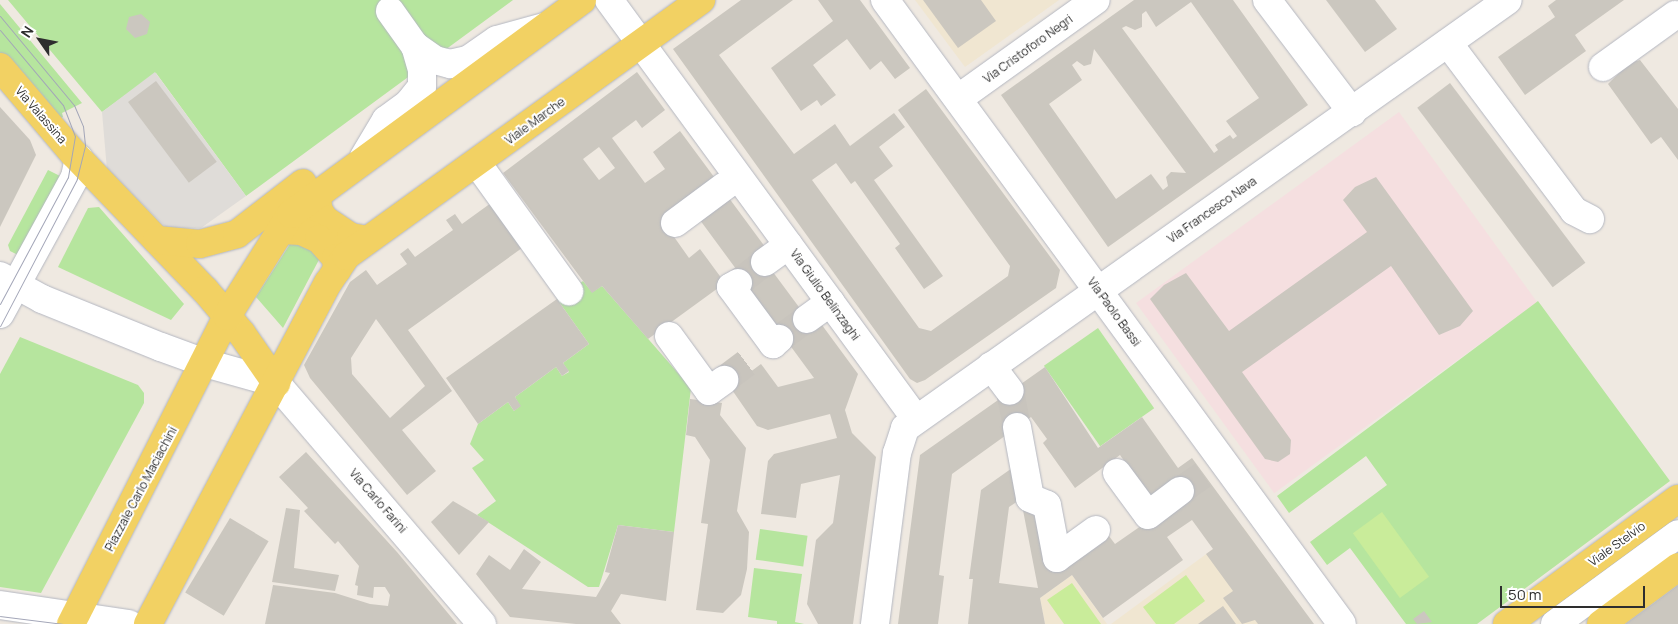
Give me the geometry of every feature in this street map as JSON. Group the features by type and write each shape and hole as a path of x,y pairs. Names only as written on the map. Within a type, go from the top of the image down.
{"main road":[{"path":"367,240 351,237 324,219 318,209 317,193 582,0"},
{"name":"Viale Marche","path":"367,240 477,163 701,0"},
{"name":"Via Valassina","path":"0,67 81,160"},
{"path":"157,240 200,244 237,234 333,160 364,157"},
{"path":"81,160 227,316 276,383"},
{"name":"Piazzale Carlo Maciachini","path":"78,618 227,316 291,214 317,193"},
{"path":"280,230 301,231 319,240 336,258 337,270"},
{"path":"148,624 337,270 346,256 367,240"},
{"name":"Viale Stelvio","path":"1507,624 1678,499"},
{"path":"1601,624 1678,567"}],"street":[{"name":"Via Giulio Belinzaghi","path":"609,0 916,419"},
{"name":"Via Paolo Bassi","path":"885,0 959,98 1098,290 1213,467 1342,624"},
{"name":"Via Cristoforo Negri","path":"959,98 1096,0"},
{"path":"1267,0 1352,112"},
{"name":"Via Francesco Nava","path":"916,419 1508,0"},
{"path":"390,11 416,46 435,60 457,65 497,40 544,27"},
{"path":"1604,68 1672,11"},
{"path":"1448,43 1574,211 1590,219"},
{"path":"364,157 386,120 408,104 422,87 422,70 416,46"},
{"path":"0,314 8,280 75,177 81,160"},
{"path":"477,163 569,291"},
{"path":"675,223 725,186"},
{"path":"765,262 788,245"},
{"path":"8,280 42,299 205,363 276,383"},
{"path":"738,283 731,287 769,347"},
{"path":"807,319 830,302"},
{"path":"669,336 709,391 724,380"},
{"path":"991,366 1010,391"},
{"name":"Via Carlo Farini","path":"276,383 480,622"},
{"path":"875,624 897,453 905,428 916,419"},
{"path":"1043,494 1036,455 1020,425 1030,498 1047,506 1056,558 1096,530"},
{"path":"1117,473 1148,514 1180,491"},
{"path":"1555,624 1678,534"},
{"path":"0,605 129,624"},
{"path":"0,622 15,624"}],"shaded area":[{"path":"915,0 1059,0 965,67"},
{"path":"155,72 246,196 201,228 167,228 107,170 102,112"},
{"path":"1399,112 1537,302 1274,493 1136,303"},
{"path":"1243,527 1312,624 1111,624"},
{"path":"1072,575 1107,624 1045,624 1040,598"}],"green space":[{"path":"8,0 513,0 246,196 156,73 102,112"},
{"path":"0,4 82,103 62,113 63,117 56,120 0,54"},
{"path":"48,170 62,177 20,256 10,251 8,245"},
{"path":"99,207 184,304 171,320 58,267 88,208"},
{"path":"296,242 322,254 283,328 256,297 290,244"},
{"path":"583,281 592,292 602,286 691,388 674,532 618,525 599,587 588,587 477,515 496,501 472,468 484,460 470,444 478,424 508,402 514,411 520,406 515,397 556,367 562,376 569,372 563,363 589,344 557,299"},
{"path":"1538,301 1670,481 1477,624 1406,624 1350,548 1327,565 1310,542 1387,485 1366,456 1289,513 1277,496"},
{"path":"1098,328 1154,408 1100,446 1044,366"},
{"path":"20,337 138,385 144,393 144,403 41,593 0,587 0,374"},
{"path":"1382,512 1429,577 1400,598 1353,533"},
{"path":"760,529 808,536 803,566 756,560"},
{"path":"754,568 802,574 795,622 804,624 777,624 777,621 748,617"},
{"path":"1186,575 1205,601 1174,624 1156,624 1143,607"},
{"path":"1072,583 1101,624 1064,624 1047,600"}],"building":[{"path":"741,0 793,0 719,55 794,154 835,124 850,146 894,113 905,127 879,147 893,166 874,180 943,276 924,289 895,248 900,244 855,181 851,184 836,163 812,180 919,328 931,331 1008,276 1010,266 898,110 926,89 1060,270 1056,288 925,380 917,383 910,379 673,49"},
{"path":"818,0 860,0 910,68 895,79 881,61 870,70 847,39 813,65 836,95 821,106 817,100 801,111 771,68 833,21"},
{"path":"923,0 981,0 996,21 958,48"},
{"path":"1134,0 1233,0 1308,105 1108,247 1001,95","holes":["1191,2 1259,98 1226,121 1237,136 1233,139 1230,135 1215,145 1218,150 1214,153 1122,28 1126,26 1135,30 1142,27 1142,14 1146,11 1156,27","1094,49 1186,173 1171,172 1166,177 1168,186 1163,190 1151,174 1116,199 1049,104 1082,80 1072,65 1077,61 1084,66 1091,64"]},
{"path":"1326,0 1375,0 1397,29 1365,52"},
{"path":"1556,0 1624,0 1575,35 1586,51 1525,95 1498,57 1555,17 1548,6"},
{"path":"141,14 150,22 147,34 135,38 126,29 129,17"},
{"path":"1640,60 1678,109 1678,160 1661,137 1651,144 1608,84 1629,63"},
{"path":"637,72 665,110 642,128 636,120 612,138 645,183 665,169 653,152 680,131 717,181 672,234 689,258 700,249 725,283 648,339 602,286 592,293 503,173","holes":["599,147 615,168 599,180 583,159"]},
{"path":"156,81 217,162 189,183 128,102"},
{"path":"1450,83 1585,263 1553,287 1417,108"},
{"path":"0,107 30,140 36,155 0,227"},
{"path":"1376,177 1473,311 1460,326 1439,335 1391,266 1242,372 1291,440 1290,454 1278,462 1265,459 1150,299 1164,285 1186,273 1229,331 1367,232 1343,200 1355,187"},
{"path":"726,194 768,251 761,256 813,326 819,321 858,374 845,410 852,433 876,457 853,624 818,624 807,604 816,540 833,523 840,475 801,484 796,518 761,514 768,461 774,454 837,438 830,414 768,430 757,426 730,387 761,364 778,387 814,378 789,344 785,347 739,273 697,216"},
{"path":"491,203 522,248 408,330 452,391 402,430 436,471 407,495 310,378 304,365 350,282 366,270 377,285 407,264 400,254 408,248 415,257 453,230 446,220 455,214 462,224","holes":["376,319 425,386 390,418 352,374 351,358"]},
{"path":"557,299 589,344 563,363 569,371 562,376 556,367 515,397 521,406 514,411 508,402 478,424 446,378"},
{"path":"1045,367 1098,448 1142,417 1178,468 1192,458 1314,624 1258,624 1255,620 1242,624 1223,598 1233,591 1206,554 1213,549 1192,520 1167,537 1183,560 1103,618 1072,575 1040,598 1045,624 968,624 973,579 969,579 981,490 1015,466 1021,499 1009,507 999,583 1038,588 1022,505 1039,509 1051,571 1106,532 1115,544 1184,496 1154,504 1120,455 1075,488 1043,443 1047,439 1031,417 952,474 939,575 944,576 938,624 898,624 920,455"},
{"path":"690,399 722,403 720,415 746,448 737,511 749,532 747,569 741,595 723,613 696,610 708,524 701,523 710,460 695,437 686,435"},
{"path":"306,452 397,552 457,624 265,624 273,585 335,593 370,604 388,606 390,595 385,587 374,587 373,598 357,595 358,586 355,585 359,566 338,541 335,544 304,511 308,508 279,477"},
{"path":"453,501 489,522 459,555 431,522"},
{"path":"286,508 300,510 294,568 339,575 335,591 272,582"},
{"path":"230,518 269,541 224,616 185,593"},
{"path":"618,525 674,532 666,601 621,594 611,611 621,624 576,624 510,617 476,574 489,555 510,570 524,549 541,562 522,589 596,597 610,573 605,572"},
{"path":"1678,585 1678,624 1625,624 1654,603"},
{"path":"1223,606 1236,624 1198,624"},
{"path":"1424,611 1432,622 1417,624 1413,619"}],"tunnel":[{"path":"738,283 765,262"},
{"path":"779,339 807,319"},
{"path":"724,380 756,356"},
{"path":"1010,391 1017,427"},
{"path":"1180,491 1204,474"}],"tram line":[{"path":"0,16 74,105 83,126 85,146 77,179 0,326"},
{"path":"0,30 63,105 75,136 68,177 0,304"},
{"path":"0,616 63,624"}]}
